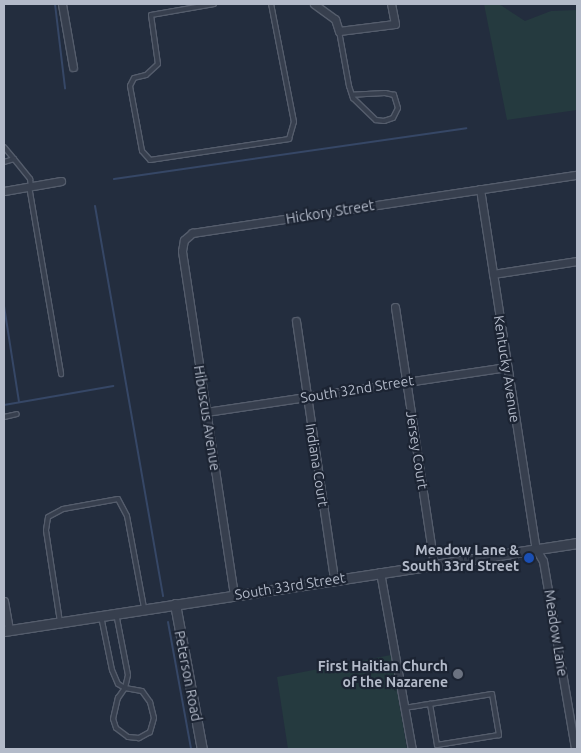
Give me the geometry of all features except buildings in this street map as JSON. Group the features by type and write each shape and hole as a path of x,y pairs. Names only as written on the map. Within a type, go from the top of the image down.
{"street":[{"path":"62,4 73,66"},
{"path":"314,4 335,19 340,31 395,24 391,4"},
{"name":"Hickory Street","path":"184,240 192,233 577,174"},
{"path":"4,191 61,181"},
{"name":"Kentucky Avenue","path":"480,189 536,549"},
{"name":"Hibuscus Avenue","path":"184,240 182,252 234,595"},
{"path":"493,274 577,261"},
{"name":"Jersey Court","path":"395,307 434,564"},
{"name":"Indiana Court","path":"296,321 334,580"},
{"name":"South 32nd Street","path":"206,412 507,367"},
{"name":"South 33rd Street","path":"6,630 577,543"},
{"name":"Meadow Lane","path":"536,549 544,560 575,749"},
{"path":"380,572 412,749"},
{"path":"4,601 6,630"},
{"name":"Peterson Road","path":"175,604 202,749"}],"lane":[{"path":"214,4 152,15 158,64 146,75 134,78 130,86 142,151 150,160 289,139 294,128 272,4"},
{"path":"340,31 352,95 376,120 384,121 394,118 398,108 394,95 385,93 352,95"},
{"path":"4,147 30,179 61,374"},
{"path":"4,162 14,159"},
{"path":"4,417 17,414"},
{"path":"60,622 46,530 48,518 63,509 118,499 127,516 144,608"},
{"path":"101,616 112,670 118,684 125,688 142,691 150,702 154,718 150,732 139,738 128,737 116,728 113,719 118,698 125,688 128,675 116,613"},
{"path":"404,708 492,694 499,734 437,745 430,704"}],"green space":[{"path":"484,4 499,4 525,21 551,11 577,10 577,110 507,120"},
{"path":"391,655 407,749 288,749 277,677"}],"waterway":[{"path":"55,4 65,88"},
{"path":"114,179 466,128"},
{"path":"95,206 163,596"},
{"path":"4,306 19,402"},
{"path":"4,405 113,386"},
{"path":"168,622 191,749"}],"place":[{"name":"Meadow Lane & South 33rd Street","path":"529,558"},
{"name":"First Haitian Church of the Nazarene","path":"458,674"}]}
